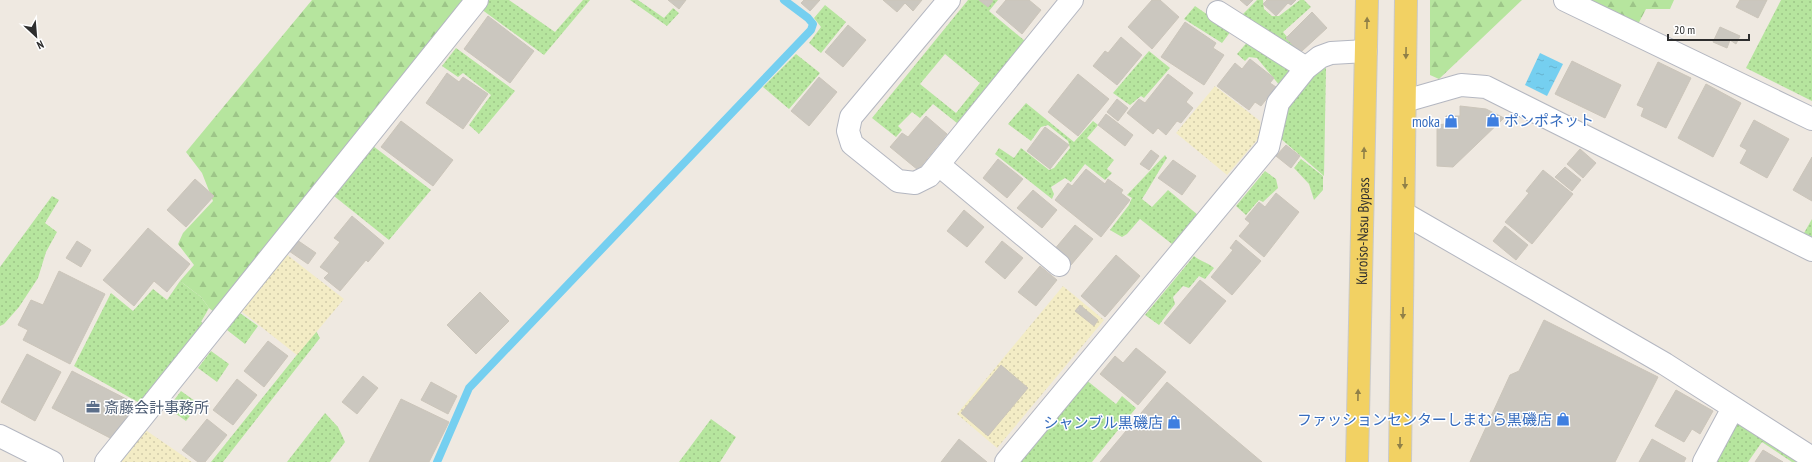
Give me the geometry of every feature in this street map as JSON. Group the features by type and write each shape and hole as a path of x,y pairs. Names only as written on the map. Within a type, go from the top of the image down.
{"main road":[{"name":"Kuroiso-Nasu Bypass","path":"1357,462 1367,0"},
{"path":"1400,462 1405,214 1406,0"}],"street":[{"path":"106,462 477,0"},
{"path":"949,0 851,117 848,130 852,144 898,181 915,183 929,176 1072,0"},
{"path":"1565,0 1812,119"},
{"path":"1218,12 1306,68"},
{"path":"1006,462 1268,147 1278,104 1306,68 1320,57 1331,53 1366,51"},
{"path":"1405,101 1461,85 1486,87 1812,250"},
{"path":"939,165 1059,265"},
{"path":"1405,214 1665,364 1812,458"},
{"path":"1704,462 1733,408"},
{"path":"0,436 52,462"}],"green space":[{"path":"312,0 467,0 219,316 209,308 201,297 180,281 194,265 178,244 183,233 213,201 202,173 186,152"},
{"path":"489,0 509,0 555,32 583,0 590,0 544,55 481,9"},
{"path":"630,0 638,0 664,18 673,8 679,13 667,26"},
{"path":"968,0 998,0 989,11 1025,41 957,123 933,104 920,118 912,112 898,126 902,130 896,137 872,118","holes":["945,54 980,83 956,113 920,84"]},
{"path":"1257,0 1263,0 1264,9 1272,16 1279,16 1300,0 1304,0 1311,7 1283,32 1298,50 1240,17"},
{"path":"1430,0 1522,0 1439,79 1430,75"},
{"path":"1568,0 1674,0 1670,9 1646,9 1634,32"},
{"path":"1781,0 1812,0 1812,101 1746,68"},
{"path":"825,5 846,22 821,53 809,43 821,27 814,18"},
{"path":"1195,6 1231,31 1222,43 1184,19"},
{"path":"1250,39 1289,65 1291,76 1280,86 1257,58 1249,57 1245,61 1237,54"},
{"path":"456,48 515,91 479,134 469,125 491,95 463,73 458,77 442,66"},
{"path":"1149,51 1170,68 1144,98 1141,96 1130,105 1113,93"},
{"path":"796,54 820,73 789,109 763,87"},
{"path":"1326,68 1324,176 1280,138 1282,112 1312,71"},
{"path":"1026,103 1074,142 1093,121 1098,125 1087,138 1114,160 1107,169 1112,173 1105,180 1085,164 1071,182 1065,178 1051,187 1054,194 1052,199 995,154 999,148 1014,158 1021,148 1049,170 1054,168 1070,148 1068,141 1048,125 1041,127 1031,141 1008,124"},
{"path":"373,146 431,190 389,240 334,196"},
{"path":"1165,155 1167,158 1142,199 1152,207 1168,190 1198,215 1172,244 1140,219 1127,234 1122,237 1110,230 1129,205 1132,198 1127,195"},
{"path":"1301,159 1323,176 1323,190 1314,200 1309,184 1294,168"},
{"path":"1265,171 1276,179 1278,188 1263,202 1259,200 1246,215 1236,206"},
{"path":"52,196 59,200 45,223 57,232 46,252 38,278 19,307 4,324 0,326 0,267"},
{"path":"1812,219 1812,237 1804,233"},
{"path":"1194,256 1214,268 1205,279 1199,276 1189,288 1183,286 1173,297 1175,304 1159,325 1145,315"},
{"path":"180,281 201,297 209,308 201,322 208,326 143,405 74,366 111,293 133,311 153,289 167,300"},
{"path":"240,313 258,326 245,344 227,330"},
{"path":"316,331 320,338 223,462 211,462"},
{"path":"211,351 229,364 217,382 198,368"},
{"path":"1085,379 1116,404 1122,396 1136,408 1092,462 1017,462"},
{"path":"181,391 199,404 186,421 168,408"},
{"path":"325,413 338,427 345,442 330,462 287,462"},
{"path":"711,419 736,437 720,462 679,462"},
{"path":"1739,421 1801,462 1792,462 1762,442 1748,462 1717,462"}],"sand":[{"path":"1215,86 1260,121 1261,133 1258,139 1227,175 1176,133"},
{"path":"286,254 344,299 297,355 241,311"},
{"path":"1063,286 1104,320 997,448 957,414"},
{"path":"144,429 192,462 118,462"}],"water":[{"path":"1540,53 1563,64 1547,96 1525,85"}],"building":[{"path":"668,0 686,0 679,9"},
{"path":"804,0 820,0 810,11 801,3"},
{"path":"883,0 922,0 913,11 905,3 897,12"},
{"path":"979,0 991,0 993,1 988,7"},
{"path":"1006,0 1029,0 1041,10 1022,34 996,12"},
{"path":"1152,0 1160,0 1179,17 1152,49 1128,27"},
{"path":"1240,0 1253,0 1247,6"},
{"path":"1267,0 1296,0 1291,5 1288,3 1276,16 1263,4"},
{"path":"1740,0 1767,0 1758,18 1736,7"},
{"path":"1312,12 1327,28 1302,51 1298,50 1286,38"},
{"path":"488,16 534,51 510,83 464,49"},
{"path":"1185,22 1216,43 1213,48 1224,55 1204,85 1161,57"},
{"path":"848,25 866,40 843,67 825,52"},
{"path":"1720,27 1740,36 1736,44 1730,40 1727,48 1713,42"},
{"path":"1121,37 1142,55 1117,85 1093,66 1105,51 1108,53"},
{"path":"1250,59 1274,78 1270,83 1276,87 1261,106 1255,102 1249,110 1217,86 1235,63 1242,69"},
{"path":"1572,61 1621,85 1605,118 1555,94"},
{"path":"1658,62 1691,78 1666,128 1641,116 1644,108 1637,105"},
{"path":"447,73 459,82 463,77 488,94 463,129 426,103"},
{"path":"1078,74 1109,99 1078,136 1048,112"},
{"path":"1168,74 1193,93 1186,102 1193,108 1181,123 1177,121 1166,135 1158,128 1153,134 1127,113 1139,99 1145,103"},
{"path":"819,77 837,92 809,126 791,111"},
{"path":"1706,84 1741,103 1713,157 1678,138"},
{"path":"1117,99 1128,108 1118,121 1107,112"},
{"path":"1460,106 1486,109 1504,118 1453,167 1437,166 1437,125 1445,124 1446,116 1460,116"},
{"path":"1106,114 1133,135 1125,146 1098,125"},
{"path":"926,116 947,134 918,170 890,147 902,133 908,137"},
{"path":"1754,120 1789,139 1767,178 1740,163 1747,150 1740,146"},
{"path":"401,121 453,160 433,186 381,147"},
{"path":"1045,127 1069,145 1050,169 1027,151"},
{"path":"1286,145 1300,156 1291,168 1276,156"},
{"path":"1580,149 1596,163 1583,178 1567,164"},
{"path":"1151,150 1159,156 1149,170 1140,164"},
{"path":"1812,157 1812,201 1793,190"},
{"path":"998,159 1023,179 1007,198 983,178"},
{"path":"1173,160 1196,176 1182,195 1158,178"},
{"path":"1565,167 1581,180 1572,191 1555,177"},
{"path":"1086,169 1105,184 1108,179 1123,190 1121,193 1130,200 1101,237 1055,200 1068,183 1072,186"},
{"path":"1543,170 1573,194 1532,244 1505,222 1529,193 1526,191"},
{"path":"195,179 214,196 186,227 167,210"},
{"path":"1033,190 1057,210 1042,228 1017,208"},
{"path":"1276,193 1299,212 1264,257 1239,236 1250,223 1245,219 1259,202 1265,207"},
{"path":"964,210 984,227 967,247 947,231"},
{"path":"352,216 384,243 368,262 366,260 340,291 324,278 329,273 320,267 340,242 334,238"},
{"path":"1075,225 1093,239 1071,265 1053,251"},
{"path":"1505,226 1528,245 1516,260 1493,241"},
{"path":"148,228 190,264 167,292 154,281 134,306 103,280"},
{"path":"297,240 316,253 308,264 289,251"},
{"path":"1236,240 1261,261 1232,295 1211,277 1233,250 1230,248"},
{"path":"77,241 91,250 81,267 66,258"},
{"path":"1002,241 1023,258 1005,279 985,262"},
{"path":"1116,255 1140,276 1105,317 1081,296"},
{"path":"1040,266 1057,280 1036,306 1018,292"},
{"path":"59,271 105,294 70,364 23,340 28,330 18,325 31,300 43,305"},
{"path":"1200,280 1226,301 1190,344 1164,323"},
{"path":"480,292 509,321 476,354 447,325"},
{"path":"1080,305 1098,320 1094,326 1075,311"},
{"name":"ファッションセンターしまむら黒磯店","path":"1544,320 1658,377 1615,462 1470,462 1510,375 1519,371"},
{"path":"268,341 288,356 264,387 244,371"},
{"path":"1136,348 1166,372 1138,405 1100,374 1115,356 1123,363"},
{"path":"27,354 61,372 35,421 1,402"},
{"path":"1001,365 1028,388 988,436 961,413"},
{"path":"72,371 134,403 114,440 52,408"},
{"path":"363,376 378,388 357,414 342,402"},
{"path":"237,379 257,395 233,425 213,410"},
{"path":"431,382 457,396 448,414 421,400"},
{"name":"シャンブル黒磯店","path":"1167,382 1262,462 1100,462"},
{"path":"1676,390 1713,411 1700,434 1692,429 1684,442 1655,426"},
{"path":"401,399 449,422 429,462 369,462"},
{"path":"207,419 227,435 205,462 198,462 182,450"},
{"path":"959,439 987,462 941,462"},
{"path":"1652,439 1686,458 1684,462 1639,462"},
{"path":"1763,450 1783,462 1755,462"}],"waterway":[{"path":"437,462 469,388 811,30 813,24 808,18 784,0"}],"place":[{"name":"ポンポネット","path":"1493,120"},
{"name":"moka","path":"1451,121"},
{"name":"斎藤会計事務所","path":"93,407"},
{"name":"ファッションセンターしまむら黒磯店","path":"1563,419"},
{"name":"シャンブル黒磯店","path":"1174,422"}]}
